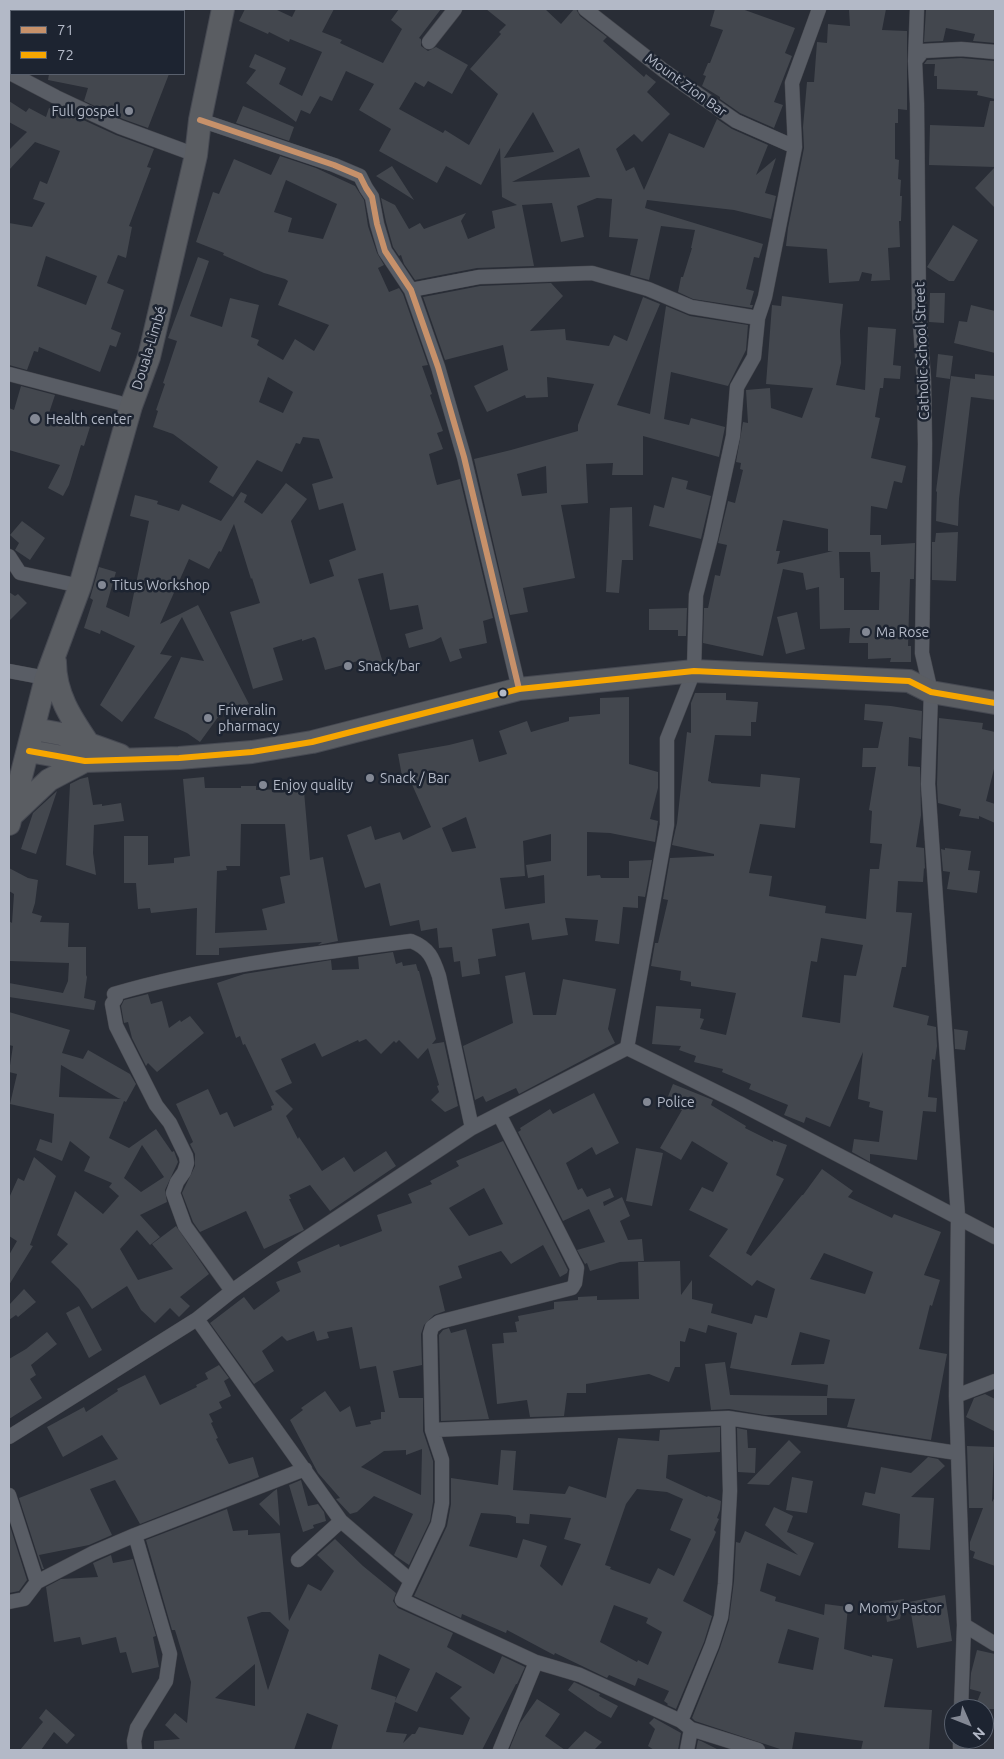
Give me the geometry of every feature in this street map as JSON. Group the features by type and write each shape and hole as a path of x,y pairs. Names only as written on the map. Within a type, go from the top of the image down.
{"highway":[{"name":"Douala-Limbé","path":"10,820 46,678 80,586 131,406 149,357 196,156 200,120 223,9"},
{"path":"55,655 55,677 58,689 86,752"},
{"path":"29,751 86,752 128,758 179,758 252,752 312,742 519,689 694,671 908,681 931,692 995,703"},
{"path":"34,730 61,734 86,752"},
{"path":"10,820 49,780 86,752"}],"street":[{"path":"429,42 455,9"},
{"name":"Mount Zion Bar","path":"585,9 663,70 736,121 795,147"},
{"path":"627,1048 667,825 667,739 694,671 696,594 734,436 737,387 754,357 758,318 767,288 795,147 792,83 818,9"},
{"name":"Catholic School Street","path":"917,9 915,61 918,104 919,308 924,382 925,444 922,654 931,692 928,784 958,1216 956,1396 964,1625 961,1699"},
{"path":"915,61 923,51 961,48 994,51"},
{"path":"15,75 120,127 196,156"},
{"path":"200,120 334,165 360,176 372,197 385,251 411,290 438,367 464,457 519,689"},
{"path":"411,290 479,277 592,273 648,289 691,307 758,318"},
{"path":"9,374 131,406"},
{"path":"9,556 20,573 80,586"},
{"path":"9,671 46,678"},
{"path":"232,1291 185,1226 173,1193 177,1182 184,1172 187,1162 186,1156 170,1123 156,1105 116,1026 112,1004 116,998 114,994 152,983 268,960 410,941 421,945 434,962 439,976 472,1128"},
{"path":"9,1437 197,1319 232,1291 299,1243 472,1128 627,1048"},
{"path":"627,1048 740,1103 995,1236"},
{"path":"499,1114 577,1268 577,1274 572,1288 439,1322 432,1327 430,1334 432,1430 442,1460 442,1503 438,1524 402,1600 536,1662 580,1675 686,1725 758,1750"},
{"path":"197,1319 341,1521 411,1581"},
{"path":"956,1396 995,1381"},
{"path":"432,1430 728,1418 957,1453"},
{"path":"687,1750 686,1725 712,1645 720,1616 725,1584 730,1491 728,1418"},
{"path":"9,1602 24,1599 37,1582 135,1535 305,1469"},
{"path":"9,1495 37,1582"},
{"path":"298,1560 341,1521"},
{"path":"135,1535 170,1654 166,1681 137,1728 134,1741 135,1750"},
{"path":"964,1625 995,1644"},
{"path":"500,1750 536,1662"}],"building":[{"path":"245,9 275,9 292,17 296,9 334,9 322,32 342,40 340,43 383,63 402,29 391,20 399,9 441,9 419,38 421,39 421,46 428,51 436,47 468,65 452,94 428,81 424,87 415,82 399,109 443,133 445,130 469,145 498,94 470,69 501,34 499,32 506,25 486,9 545,9 561,24 576,9 580,16 607,37 603,41 644,77 646,74 656,82 647,92 670,114 642,142 634,134 616,149 626,171 634,167 644,190 669,133 704,148 717,119 732,129 768,145 756,175 776,158 765,193 776,196 771,219 734,210 647,200 645,208 763,244 759,258 754,257 746,289 754,291 750,305 753,305 752,308 693,299 678,292 681,277 683,277 692,248 695,230 661,226 649,280 630,275 638,239 609,237 612,199 597,198 577,206 584,237 561,242 552,203 522,205 534,266 477,268 415,280 404,264 401,255 399,256 393,247 381,198 395,205 409,229 420,223 424,229 466,213 461,221 468,239 495,228 492,211 517,205 502,197 500,148 481,185 446,166 437,183 379,151 391,129 359,110 374,84 346,71 332,101 320,96 310,114 301,110 296,122 246,83 256,70 249,67 255,54 286,68 279,84 302,96 322,52 290,39 289,42 239,21","holes":["533,112 554,152 504,158","579,148 590,177 512,182 558,159"]},
{"path":"715,9 742,9 795,28 785,53 792,56 774,102 783,105 774,128 740,113 702,86 706,76 703,75 708,63 710,63 723,30 710,26"},
{"path":"849,9 886,9 882,30 907,31 907,110 898,109 898,123 895,123 895,159 899,160 898,179 901,180 900,196 902,196 901,221 899,221 900,247 888,248 890,280 871,281 872,274 862,272 859,281 829,283 827,249 786,246 804,148 803,127 807,82 814,82 817,42 827,43 828,24 850,26"},
{"path":"926,9 995,9 995,43 973,41 975,34 946,28 943,41 924,42"},
{"path":"961,58 995,61 995,99 977,95 978,91 937,89 937,76 934,76 935,64 924,64 927,60"},
{"path":"49,75 169,75 148,128 84,101 88,88 48,80"},
{"path":"9,101 26,112 29,108 46,117 49,108 79,118 116,135 154,149 147,167 151,168 129,226 132,227 126,258 118,255 107,283 124,290 111,329 121,333 116,347 110,345 100,372 39,347 38,352 34,351 27,370 9,365 9,223 32,227 45,203 33,199 40,181 47,184 60,151 35,142 9,170 9,150 27,132 9,122","holes":["46,256 97,276 86,305 37,286"]},
{"path":"990,101 995,101 995,167 929,165 930,125 984,127"},
{"path":"243,106 294,127 289,141 236,123"},
{"path":"280,156 316,168 355,186 364,200 368,226 377,253 384,265 378,268 389,292 399,288 403,294 428,365 422,366 443,431 437,433 443,449 429,454 437,485 460,479 493,618 483,621 487,643 459,649 462,658 450,662 441,637 434,641 409,648 405,634 423,629 418,605 390,610 383,573 358,579 383,663 361,669 358,661 325,670 316,639 314,637 302,641 302,639 273,648 283,680 253,689 230,612 260,603 234,524 221,552 219,551 209,569 189,559 160,624 198,605 249,704 221,713 200,742 187,733 154,718 181,657 204,661 182,617 160,654 172,656 122,722 100,705 135,646 101,630 100,634 84,628 93,600 90,598 99,567 116,572 106,607 129,617 149,521 130,516 135,495 158,501 157,504 179,511 182,504 221,521 241,492 247,495 244,502 262,514 286,483 307,499 291,521 310,584 334,576 329,560 356,550 343,503 319,510 312,484 333,478 319,439 303,437 300,444 296,443 282,472 257,460 233,497 209,482 218,467 173,434 153,427 158,411 156,410 165,384 163,383 177,341 168,338 198,257 209,261 190,316 222,327 230,298 259,305 251,337 259,340 257,345 283,360 295,339 314,351 329,325 278,305 288,281 285,279 264,273 223,255 224,253 196,242 213,192 219,194 234,159 271,175","holes":["286,180 337,204 323,239 288,232 292,218 274,212","268,377 293,392 283,413 259,402"]},
{"path":"392,166 414,200 376,176"},
{"path":"995,167 995,208 975,188"},
{"path":"953,225 978,240 954,281 949,281 927,267"},
{"path":"551,283 563,296 530,331 565,329 566,340 609,346 614,335 627,341 643,297 660,304 617,405 650,414 666,306 690,316 748,325 746,350 728,386 671,372 664,419 689,425 691,418 725,427 719,457 643,436 643,475 612,475 613,463 586,464 588,503 561,505 575,578 523,588 528,612 510,615 474,459 578,431 578,425 594,384 547,377 548,397 526,398 525,395 487,412 474,386 508,370 503,345 445,360 423,297 480,286","holes":["546,466 547,493 522,496 517,474"]},
{"path":"930,293 945,293 944,323 929,322"},
{"path":"782,296 843,304 840,331 841,363 836,385 865,390 868,327 896,329 893,365 901,366 900,379 884,378 883,388 880,388 875,417 880,418 871,458 906,466 902,483 894,481 887,509 871,506 870,535 881,535 881,545 915,543 914,579 910,579 908,646 911,646 911,662 890,662 891,658 868,659 868,643 849,643 850,628 820,629 819,587 806,590 803,573 783,569 763,656 703,643 704,608 708,608 715,575 720,576 727,545 718,543 728,501 735,503 743,470 740,469 741,463 736,462 743,422 748,423 746,390 770,388 771,408 802,418 813,388 766,384 772,305 781,306","holes":["783,520 828,529 828,551 833,551 777,564 780,551 776,551","839,552 870,552 871,572 880,572 879,610 844,610 844,578 840,578"]},
{"path":"971,305 995,311 995,353 954,343 959,321 967,322"},
{"path":"938,354 953,356 950,379 936,377"},
{"path":"975,374 995,376 995,400 971,397 959,499 958,526 936,521 936,491 951,376 975,379"},
{"path":"21,386 55,395 49,413 90,427 84,446 81,445 69,485 63,496 48,488 60,465 9,450 9,408 14,410"},
{"path":"672,477 688,481 686,489 711,496 701,539 649,526 654,505 664,508"},
{"path":"632,507 633,560 622,560 619,593 606,592 610,508"},
{"path":"22,521 45,538 30,560 15,550 19,543 10,535"},
{"path":"958,532 956,581 932,580 932,542 935,542 936,533"},
{"path":"9,592 15,596 18,594 27,603 9,621"},
{"path":"687,608 686,636 678,636 678,630 649,630 649,609"},
{"path":"797,612 805,649 786,654 777,617"},
{"path":"695,693 726,693 726,700 758,702 756,722 751,722 751,736 715,735 708,781 711,783 760,787 761,774 800,778 795,828 760,824 749,873 772,876 769,896 826,906 825,913 866,919 870,869 879,869 882,844 870,843 872,811 869,810 876,767 862,767 863,748 878,748 883,722 864,720 865,704 922,711 921,739 909,737 908,766 920,767 921,815 916,847 924,848 925,869 923,882 898,881 896,912 912,913 906,967 902,967 893,1007 929,1016 927,1025 936,1027 937,1046 935,1060 932,1059 928,1097 937,1098 936,1112 923,1111 917,1160 870,1154 870,1162 852,1152 854,1139 879,1142 883,1111 869,1107 870,1102 858,1099 863,1052 830,1127 806,1117 804,1123 784,1115 788,1105 749,1089 751,1084 722,1072 723,1069 694,1062 696,1056 679,1050 681,1046 652,1044 656,1006 701,1009 700,1018 704,1019 700,1029 726,1035 736,993 691,986 691,982 680,980 681,971 651,966 655,943 658,943 668,900 663,899 670,858 714,856 714,854 672,845 677,823 687,732 691,733 691,703","holes":["821,938 863,945 856,976 844,975 840,1023 802,1017 811,961 817,962"]},
{"path":"629,697 629,764 658,772 658,788 650,819 658,821 655,842 610,833 587,832 587,876 600,875 601,878 629,878 629,861 652,860 645,897 638,896 638,908 623,907 619,944 595,941 598,920 565,918 568,935 532,940 529,923 492,929 496,956 478,959 480,974 462,977 460,961 454,962 452,947 439,948 437,928 421,931 419,920 390,926 380,883 365,888 347,835 371,826 375,840 400,832 403,840 431,827 410,780 403,782 398,754 473,739 479,762 507,754 499,731 527,721 531,732 569,721 569,717 600,714 600,698","holes":["466,817 476,848 452,852 442,828","551,834 551,861 526,865 528,878 544,875 545,903 505,909 500,878 525,876 523,841"]},
{"path":"939,718 983,723 982,729 995,732 995,765 986,801 995,804 995,823 979,816 979,819 959,816 961,809 938,803"},
{"path":"88,777 93,805 102,804 102,806 121,803 124,821 94,825 93,853 96,875 66,865 70,784"},
{"path":"204,777 205,788 256,786 256,790 282,789 282,782 303,780 310,860 323,857 338,941 318,945 322,942 219,948 219,955 196,955 197,908 151,913 150,908 138,909 136,883 124,883 124,836 148,836 148,865 174,863 174,858 190,856 183,779","holes":["241,824 285,824 290,875 280,877 285,903 262,909 267,930 215,933 217,871 227,870 226,866 240,866"]},
{"path":"57,791 36,854 21,849 33,813"},
{"path":"945,848 971,851 968,870 980,871 977,893 947,889 950,872 943,871 941,849 945,850"},
{"path":"9,868 28,878 38,880 32,913 42,916 40,922 69,923 68,947 86,947 87,977 84,998 96,1001 94,1010 9,997 9,983 63,993 68,981 69,963 9,961 9,921 12,923 14,894 9,891"},
{"path":"393,952 396,964 402,962 403,966 416,964 419,971 436,1039 432,1044 444,1042 458,1106 445,1112 431,1100 439,1092 437,1086 439,1085 428,1048 418,1059 399,1040 396,1043 394,1041 381,1054 366,1039 359,1042 358,1040 322,1057 315,1043 281,1059 292,1083 275,1091 293,1109 286,1116 298,1139 299,1137 322,1171 344,1157 354,1172 386,1151 396,1166 330,1211 310,1185 289,1195 291,1199 289,1199 304,1230 264,1249 246,1211 200,1232 193,1222 182,1193 195,1166 195,1154 190,1144 193,1142 176,1104 208,1089 220,1115 227,1112 234,1127 272,1110 271,1106 274,1105 245,1044 243,1045 240,1036 236,1038 217,983 244,974 331,960 332,970 359,969 358,957"},
{"path":"525,972 533,1015 556,1015 563,979 616,989 608,1029 615,1043 519,1094 516,1088 486,1102 483,1096 475,1100 463,1046 513,1023 505,976"},
{"path":"148,994 151,1004 162,1001 169,1028 190,1016 204,1033 157,1072 148,1063 146,1066 132,1038 128,1022 124,1023 121,1006 124,1000"},
{"path":"9,1012 70,1030 62,1053 83,1059 88,1050 130,1074 136,1084 126,1102 124,1101 109,1138 129,1148 156,1129 172,1152 174,1151 178,1162 165,1190 167,1202 140,1215 160,1237 150,1245 137,1230 120,1249 138,1280 173,1269 152,1244 176,1226 209,1274 180,1297 190,1306 179,1317 170,1308 155,1323 141,1310 127,1286 92,1309 79,1289 51,1262 68,1244 57,1235 75,1191 103,1214 119,1196 109,1187 112,1183 84,1171 90,1157 70,1141 62,1161 36,1150 40,1139 52,1143 54,1114 10,1104 17,1074 9,1072 13,1046 9,1045","holes":["61,1065 118,1098 121,1099 59,1097","142,1145 164,1177 141,1192 124,1178"]},
{"path":"954,1029 968,1031 965,1050 955,1049"},
{"path":"673,1084 713,1100 711,1105 746,1126 745,1128 773,1142 773,1140 787,1145 776,1175 784,1179 746,1253 751,1256 803,1195 822,1169 853,1191 848,1197 892,1218 894,1214 941,1232 924,1275 940,1280 932,1306 930,1305 919,1349 947,1354 931,1440 847,1427 855,1399 827,1398 827,1415 765,1415 729,1409 711,1410 705,1364 725,1362 730,1395 827,1396 828,1385 730,1368 737,1333 708,1325 706,1333 689,1328 685,1342 680,1341 680,1367 675,1367 669,1382 649,1374 586,1384 586,1393 567,1393 564,1416 530,1417 527,1400 497,1404 492,1344 504,1343 503,1333 517,1332 515,1322 519,1321 518,1316 554,1309 554,1302 578,1300 578,1297 597,1296 597,1300 639,1299 638,1262 680,1261 681,1295 692,1280 692,1299 713,1304 711,1313 752,1324 755,1315 767,1318 775,1289 757,1280 752,1286 709,1256 728,1229 689,1210 702,1187 713,1192 728,1163 692,1141 681,1160 660,1148 682,1110 665,1104","holes":["824,1253 873,1272 865,1294 810,1279","800,1332 830,1340 824,1364 791,1365"]},
{"path":"594,1093 619,1143 596,1155 592,1147 566,1163 578,1190 582,1188 587,1197 610,1188 614,1197 603,1202 604,1206 622,1197 630,1216 620,1221 628,1240 642,1239 644,1261 620,1262 590,1271 587,1263 585,1264 577,1250 605,1242 589,1209 563,1221 518,1132 521,1130 520,1128 550,1109 553,1114"},
{"path":"503,1141 568,1270 567,1273 560,1277 543,1245 511,1264 501,1251 458,1266 462,1278 439,1286 445,1311 434,1315 424,1325 421,1334 422,1365 393,1371 399,1398 423,1398 423,1431 433,1461 433,1502 430,1521 409,1565 394,1555 413,1514 374,1496 357,1512 350,1514 336,1499 340,1498 318,1473 290,1420 303,1410 301,1408 325,1391 340,1412 350,1406 356,1427 371,1424 370,1421 381,1419 381,1412 385,1412 376,1366 360,1369 352,1327 327,1332 329,1338 317,1341 314,1331 287,1341 282,1336 262,1351 274,1371 254,1384 210,1323 244,1297 254,1310 280,1291 276,1282 301,1272 297,1262 339,1244 340,1247 382,1231 377,1215 412,1203 408,1194 432,1184 430,1181 459,1166 456,1161","holes":["484,1188 503,1224 469,1236 449,1208","422,1449 421,1495 361,1467 384,1451 406,1450 406,1455"]},
{"path":"636,1148 663,1153 652,1206 626,1201"},
{"path":"34,1157 56,1176 30,1245 33,1246 9,1285 9,1255 17,1241 9,1236 9,1198 18,1178 24,1181"},
{"path":"24,1289 36,1302 18,1317 16,1315 9,1320 9,1305"},
{"path":"79,1306 102,1350 89,1358 66,1313"},
{"path":"449,1328 451,1333 466,1329 489,1419 441,1421 439,1335 443,1330"},
{"path":"47,1332 57,1344 31,1365 36,1375 30,1379 42,1398 9,1419 9,1359 26,1349"},
{"path":"219,1365 229,1378 224,1381 231,1396 219,1402 222,1408 209,1414 218,1438 216,1439 229,1464 253,1457 259,1477 140,1524 115,1480 90,1489 112,1535 89,1545 39,1555 44,1569 42,1569 19,1498 118,1459 102,1435 63,1457 47,1427 84,1407 86,1412 118,1391 117,1389 145,1375 160,1405 197,1387 196,1385 208,1379 205,1373"},
{"path":"985,1394 995,1399 994,1431 966,1417 974,1398"},
{"path":"720,1427 720,1452 668,1455 666,1478 707,1497 721,1501 717,1518 719,1519 714,1530 716,1532 683,1601 712,1616 704,1642 676,1709 667,1705 664,1701 669,1691 638,1678 635,1686 609,1675 607,1678 555,1653 554,1655 507,1630 506,1633 462,1614 461,1618 414,1596 447,1526 451,1504 451,1478 498,1485 501,1450 516,1451 513,1490 565,1494 569,1486 606,1498 618,1438 659,1441 660,1430","holes":["637,1489 667,1492 683,1499 670,1530 691,1539 674,1576 658,1568 650,1584 610,1569 611,1567 605,1565 626,1504","481,1513 509,1515 516,1517 516,1523 529,1524 530,1514 571,1518 564,1539 581,1544 562,1586 540,1566 547,1546 523,1539 517,1558 469,1546","614,1605 648,1618 646,1623 662,1632 648,1665 638,1660 637,1662 600,1642"]},
{"path":"737,1428 747,1430 748,1448 756,1448 755,1473 738,1472"},
{"path":"789,1440 801,1452 769,1485 747,1484"},
{"path":"967,1446 994,1447 992,1502 995,1497 995,1566 973,1558 975,1552 970,1550 970,1542 983,1508 969,1508"},
{"path":"928,1457 938,1459 945,1466 911,1497 934,1498 930,1550 898,1548 900,1514 862,1505 865,1492 875,1494 881,1467 911,1473"},
{"path":"792,1477 813,1481 807,1513 786,1510"},
{"path":"301,1480 308,1506 318,1504 324,1512 326,1521 313,1525 314,1528 303,1532 289,1485"},
{"path":"277,1489 280,1526 259,1504"},
{"path":"774,1507 793,1516 787,1532 814,1543 800,1576 767,1563 760,1591 776,1597 775,1601 824,1615 825,1604 848,1607 844,1649 872,1657 872,1655 893,1659 884,1707 932,1710 929,1750 861,1750 863,1741 795,1732 792,1750 783,1750 695,1721 692,1718 729,1620 736,1542 740,1543 745,1531 798,1555 765,1525","holes":["788,1629 819,1638 813,1670 778,1663"]},
{"path":"227,1509 233,1531 248,1530 248,1535 280,1533 289,1621 308,1584 321,1591 334,1571 317,1555 335,1539 363,1566 396,1593 393,1601 398,1608 453,1633 447,1647 494,1674 502,1656 525,1667 482,1750 331,1750 338,1725 307,1713 294,1750 154,1750 154,1741 180,1739 165,1725 175,1713 187,1723 191,1682 175,1630 172,1630 146,1540","holes":["262,1612 270,1612 289,1630 268,1690 247,1617","379,1654 410,1669 395,1701 396,1697 371,1689","255,1664 255,1706 215,1698","436,1672 462,1687 450,1698 470,1718 463,1735 419,1727 415,1734 412,1734 403,1743 407,1734 386,1732 395,1702 417,1712"]},
{"path":"9,1523 27,1580 19,1591 9,1593"},
{"path":"111,1555 113,1563 133,1559 156,1636 153,1637 159,1667 132,1673 126,1652 120,1653 116,1637 82,1645 80,1637 54,1642 46,1587 61,1579 98,1577 93,1563"},
{"path":"945,1595 952,1641 917,1648 909,1602"},
{"path":"904,1599 900,1619 887,1622 884,1602"},
{"path":"977,1650 995,1654 995,1709 994,1699 978,1699 981,1692 970,1689 971,1673"},
{"path":"574,1682 600,1694 599,1696 618,1706 611,1718 568,1690"},
{"path":"537,1699 560,1714 545,1736 565,1750 509,1750 520,1723"},
{"path":"46,1709 75,1735 67,1744 54,1732 41,1750 20,1750 43,1722 39,1718"},
{"path":"654,1718 681,1733 678,1750 654,1750 648,1746 655,1729 649,1723"},
{"path":"585,1731 602,1742 594,1750 567,1750"},
{"path":"698,1740 701,1741 719,1750 696,1750"}],"transit line":[{"name":"71","path":"200,120 334,165 360,176 372,197 385,251 411,290 438,367 464,457 519,689"},
{"name":"72","path":"29,751 85,761 179,758 252,752 312,742 519,689 694,671 909,681 931,692 995,703"}],"place":[{"name":"Full gospel","path":"129,111"},
{"name":"Health center","path":"35,419"},
{"name":"Titus Workshop","path":"102,585"},
{"name":"Ma Rose","path":"866,632"},
{"name":"Snack/bar","path":"348,666"},
{"name":"Friveralin pharmacy","path":"208,718"},
{"name":"Snack / Bar","path":"370,778"},
{"name":"Enjoy quality","path":"263,785"},
{"name":"Police","path":"647,1102"},
{"name":"Momy Pastor","path":"849,1608"}]}
